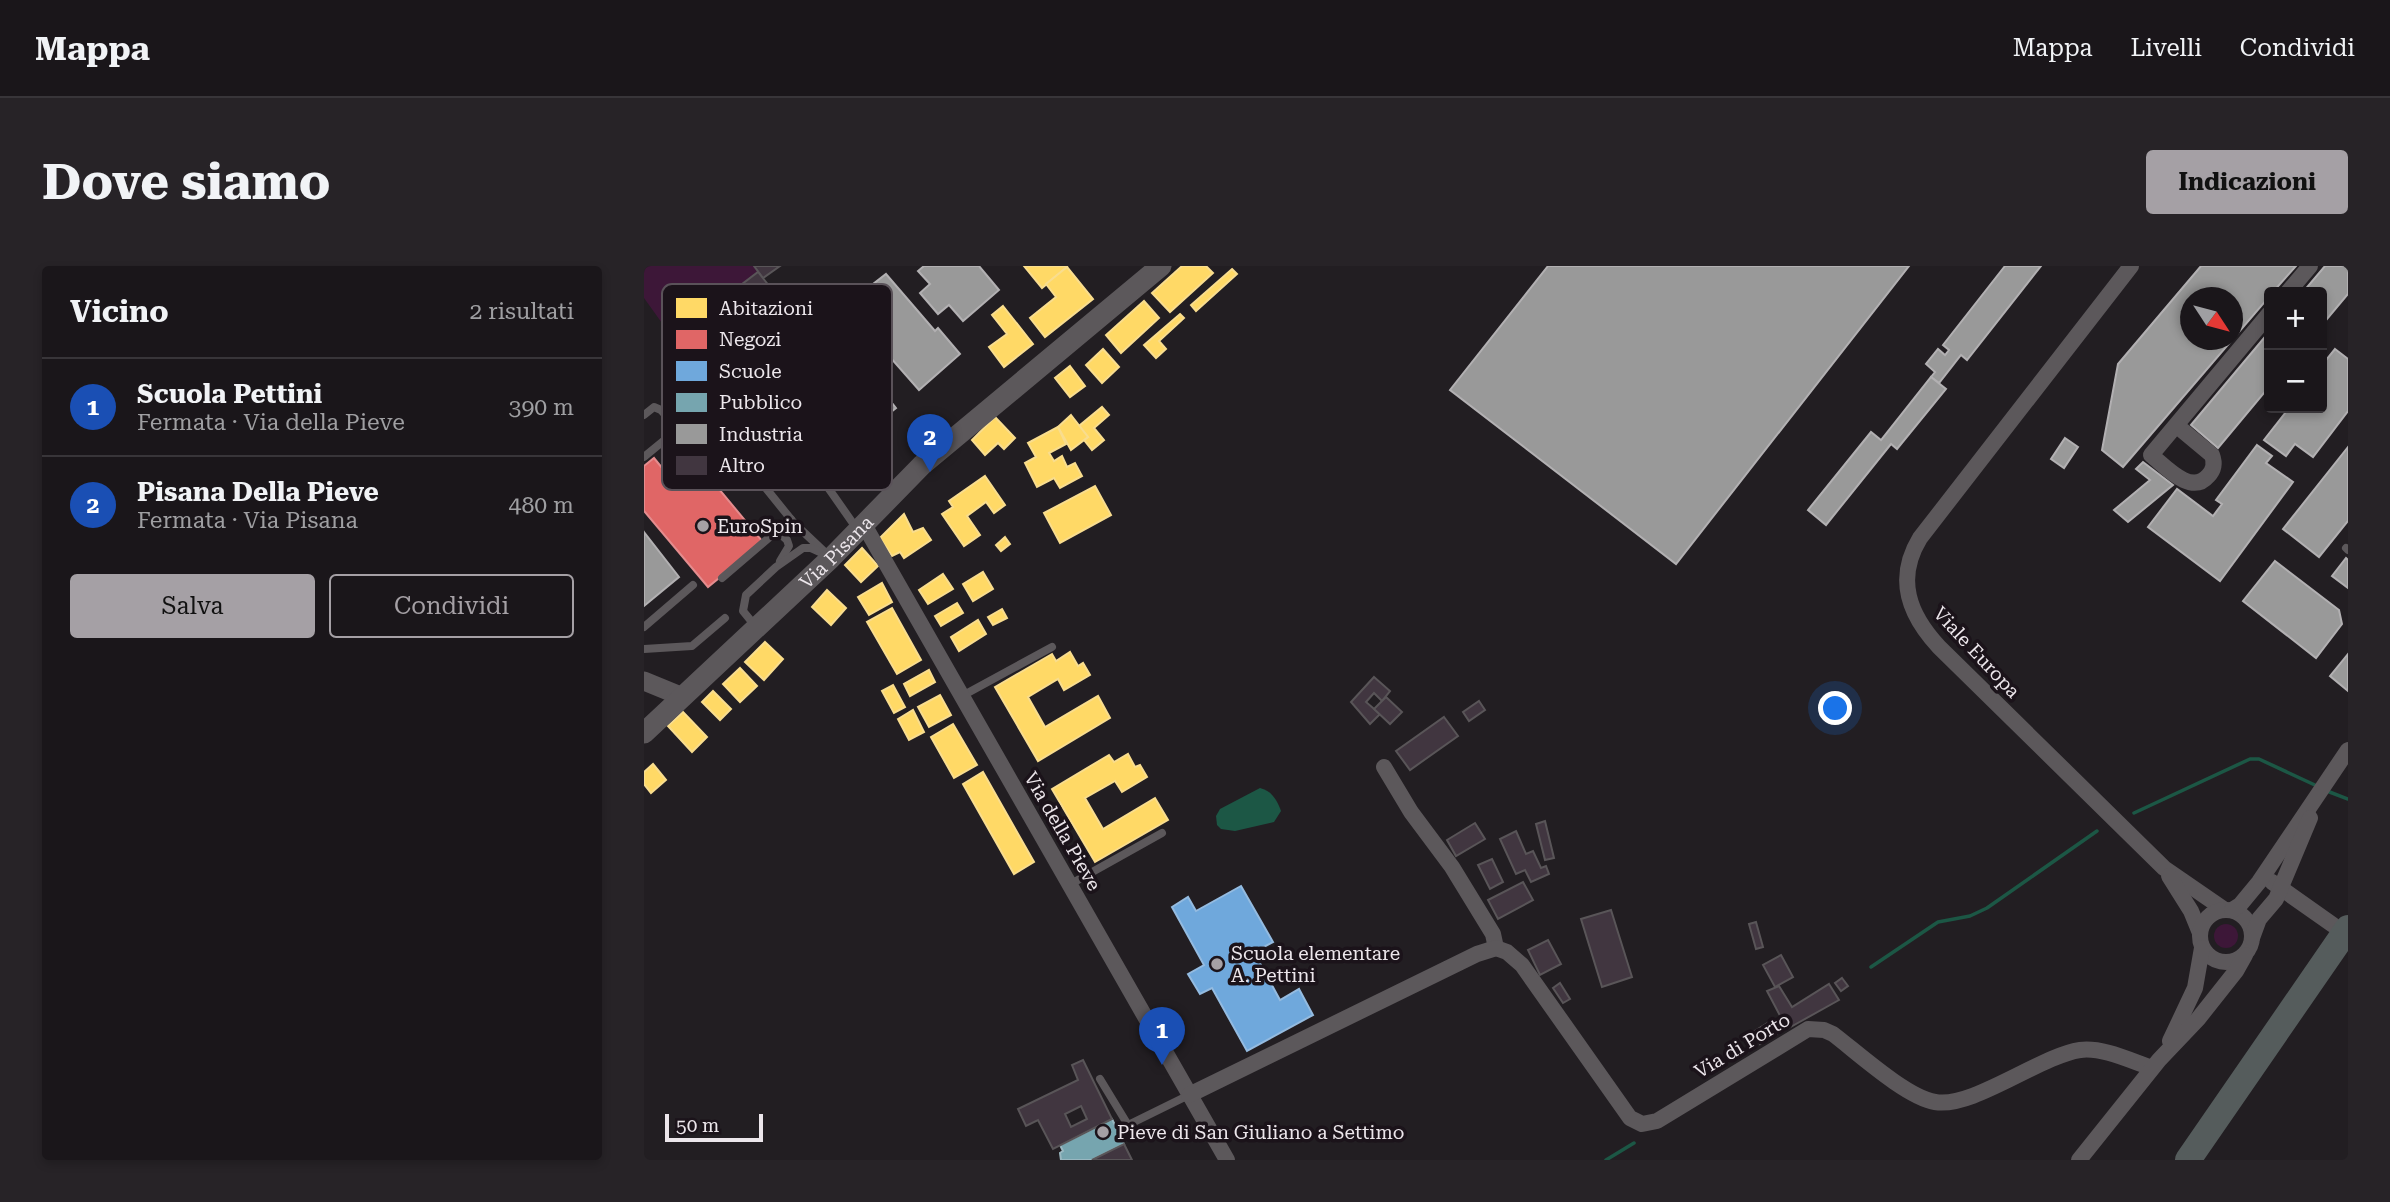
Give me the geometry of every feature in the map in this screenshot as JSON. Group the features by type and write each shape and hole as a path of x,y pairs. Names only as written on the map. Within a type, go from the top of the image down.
{"highway":[{"path":"2188,1160 2341,926"},
{"path":"2208,1160 2348,957"}],"main road":[{"name":"Via Pisana","path":"644,733 831,558 922,464 1161,266"}],"street":[{"name":"Viale Europa","path":"2131,266 1920,538 1912,551 1909,602 1916,618 1932,639 2164,867 2229,910"},
{"path":"2292,287 2310,266"},
{"path":"2176,425 2264,320"},
{"name":"Via della Pieve","path":"860,526 962,696 1189,1095 1221,1158"},
{"path":"644,681 683,697"},
{"path":"2155,1064 2191,998 2200,969 2201,941 2206,919 2211,914 2240,905 2259,882 2280,865 2329,778 2348,750"},
{"path":"1189,1095 1477,954 1496,948 1493,934 1452,867 1411,812 1384,766"},
{"path":"2079,1160 2155,1064 2198,1019 2236,971 2250,947 2259,919 2273,904 2281,886 2280,865"},
{"name":"Viale Europa","path":"2164,867 2191,911 2201,941"},
{"path":"2259,882 2271,881 2281,886 2341,926"},
{"path":"2273,904 2309,906"},
{"path":"2229,910 2245,918 2251,927 2252,937"},
{"path":"2201,941 2211,958 2222,962 2234,961 2245,955"},
{"name":"Via di Porto","path":"1496,948 1507,952 1522,965 1630,1118 1642,1124 1657,1121 1800,1033 1814,1029 1833,1034 1905,1088 1937,1103 1970,1096 2079,1050 2155,1064"}],"lane":[{"path":"644,415 654,407 662,410"},
{"path":"644,457 662,442"},
{"path":"767,490 791,519 831,558"},
{"path":"829,490 860,526"},
{"path":"723,578 791,519"},
{"path":"776,566 789,546 778,531"},
{"path":"757,628 743,611 743,603 746,595 776,566 803,548 811,548 831,558"},
{"path":"644,627 692,585"},
{"path":"644,649 692,646 725,618"},
{"path":"962,696 1052,647"},
{"path":"1069,885 1162,832"},
{"path":"1100,1079 1128,1125 1189,1095"}],"shaded area":[{"path":"644,266 780,266 763,278 768,284 662,284 662,323 644,298"},
{"path":"1260,788 1271,794 1281,811 1274,822 1235,831 1221,829 1217,825 1216,816 1220,809"},
{"path":"2226,924 2237,931 2238,936 2231,947 2226,948 2215,941 2214,936 2221,925"}],"building: Abitazioni":[{"path":"1024,266 1066,266 1067,267 1042,288"},
{"path":"1182,266 1206,266 1213,273 1170,312 1152,293"},
{"path":"1067,267 1093,299 1045,337 1030,318 1056,297 1046,284"},
{"path":"1232,269 1237,274 1196,311 1191,305"},
{"path":"1144,301 1159,318 1121,353 1106,335"},
{"path":"1003,306 1033,344 1004,367 989,347 1007,334 992,315"},
{"path":"1180,314 1184,318 1159,341 1166,349 1156,358 1144,345"},
{"path":"1103,349 1119,367 1102,383 1086,365"},
{"path":"1070,366 1085,386 1070,397 1055,378"},
{"path":"1102,407 1109,415 1094,428 1104,440 1092,450 1084,440 1088,437 1079,426"},
{"path":"1071,415 1088,437 1071,450 1058,427"},
{"path":"995,417 1015,438 1004,449 998,443 985,455 972,440"},
{"path":"1058,427 1066,444 1049,453 1054,461 1062,456 1067,467 1075,463 1082,476 1060,488 1054,478 1037,487 1025,463 1036,457 1028,443"},
{"path":"985,476 1005,505 994,513 986,502 967,516 980,535 964,546 942,514 953,507 949,501"},
{"path":"1095,486 1111,515 1060,543 1044,513"},
{"path":"904,514 913,532 923,528 931,540 904,558 900,552 892,556 880,538"},
{"path":"1005,537 1010,544 1001,551 996,545"},
{"path":"862,548 878,566 861,582 845,565"},
{"path":"983,572 993,589 973,601 963,584"},
{"path":"943,574 953,589 928,604 919,590"},
{"path":"882,583 892,602 869,615 858,597"},
{"path":"827,590 846,608 831,625 812,607"},
{"path":"957,603 963,613 941,626 935,616"},
{"path":"892,608 921,660 897,674 867,622"},
{"path":"1002,609 1007,618 993,625 988,617"},
{"path":"978,620 986,634 959,651 951,637"},
{"path":"765,642 783,659 764,680 745,662"},
{"path":"1070,652 1078,666 1083,663 1090,675 1064,690 1058,679 1028,697 1045,727 1098,696 1110,718 1038,761 995,687 1052,654 1056,661"},
{"path":"740,668 757,686 740,702 723,684"},
{"path":"929,670 935,682 910,696 904,684"},
{"path":"893,685 905,707 894,713 882,691"},
{"path":"713,691 731,709 720,720 702,702"},
{"path":"940,695 951,715 929,727 918,707"},
{"path":"913,710 924,732 909,740 898,719"},
{"path":"683,712 707,737 692,752 668,726"},
{"path":"953,724 977,765 954,778 931,737"},
{"path":"1128,754 1135,767 1140,765 1147,777 1122,792 1115,781 1085,798 1103,829 1155,798 1168,820 1095,862 1052,789 1109,755 1114,762"},
{"path":"653,764 666,780 651,793 644,784 644,772"},
{"path":"983,772 1034,862 1014,874 963,784"}],"building: Negozi":[{"name":"EuroSpin","path":"654,458 662,468 662,490 720,490 763,542 708,587 644,511 644,466"}],"building: Scuole":[{"path":"1241,886 1273,942 1254,952 1280,1000 1299,989 1313,1015 1247,1051 1212,988 1200,994 1188,974 1204,965 1172,907 1188,897 1196,911"}],"building: Pubblico":[{"name":"Pieve di San Giuliano a Settimo","path":"1112,1119 1124,1144 1092,1160 1061,1160 1060,1153 1063,1151 1060,1145"}],"building: Industria":[{"path":"924,266 979,266 999,290 963,321 949,305 938,314 920,293 930,284 918,271"},
{"path":"1548,266 1909,266 1676,564 1450,390"},
{"path":"2005,266 2041,266 1967,360 1961,355 1939,383 1931,377 1935,372 1926,364 1938,349 1945,355 1949,350 1943,345"},
{"path":"2201,266 2296,266 2277,287 2264,287 2264,303 2243,327 2243,287 2183,287"},
{"path":"2325,266 2348,266 2348,294 2327,319 2327,287 2307,287"},
{"path":"886,274 935,331 938,328 960,354 919,390 892,359 892,284 873,284"},
{"path":"2180,291 2180,350 2223,350 2123,467 2102,450 2118,364"},
{"path":"2264,338 2264,393 2218,448 2191,425"},
{"path":"2335,349 2348,359 2348,411 2313,457 2295,444 2286,456 2264,440 2285,413 2327,413 2327,359"},
{"path":"1931,377 1946,389 1897,449 1891,444 1826,525 1808,510 1871,432 1881,440"},
{"path":"2065,438 2078,447 2064,468 2051,459"},
{"path":"2257,445 2272,456 2266,463 2293,482 2220,581 2148,527 2177,489 2213,516 2222,504 2216,500"},
{"path":"2348,447 2348,521 2319,557 2283,529"},
{"path":"2143,462 2173,485 2128,522 2114,510 2150,480 2136,469"},
{"path":"644,532 679,577 644,606"},
{"path":"2346,558 2348,560 2348,588 2332,576"},
{"path":"2275,561 2339,610 2342,624 2316,658 2243,601"},
{"path":"2348,654 2348,691 2330,676"}],"building: Altro":[{"path":"754,266 780,266 763,278"},
{"path":"758,272 768,284 742,284"},
{"path":"1374,677 1390,691 1382,701 1374,693 1366,702 1380,714 1370,724 1351,702"},
{"path":"1386,697 1402,712 1390,724 1374,709"},
{"path":"1479,701 1485,710 1469,721 1463,712"},
{"path":"1444,717 1458,736 1410,770 1396,751"},
{"path":"1545,821 1554,858 1545,860 1536,824"},
{"path":"1475,823 1485,839 1456,856 1447,840"},
{"path":"1516,831 1526,854 1533,851 1541,868 1546,866 1549,874 1531,882 1525,870 1516,874 1500,839"},
{"path":"1492,859 1503,882 1490,889 1478,865"},
{"path":"1523,882 1533,900 1498,919 1488,900"},
{"path":"1611,910 1632,977 1602,987 1581,919"},
{"path":"1756,922 1763,947 1756,949 1749,924"},
{"path":"1548,940 1561,964 1540,975 1528,950"},
{"path":"1781,955 1793,977 1775,987 1763,965"},
{"path":"1842,978 1848,986 1841,991 1835,983"},
{"path":"1560,983 1570,999 1563,1003 1553,988"},
{"path":"1829,984 1839,1000 1787,1029 1767,991 1779,986 1792,1007"},
{"path":"1771,1021 1778,1033 1760,1044 1753,1032"},
{"path":"1083,1060 1112,1119 1053,1149 1038,1120 1026,1126 1018,1109 1078,1080 1072,1065","holes":["1081,1106 1087,1119 1071,1127 1065,1114"]},
{"path":"1124,1144 1132,1160 1092,1160"}],"waterway":[{"path":"2134,813 2250,759 2259,759 2317,786"},
{"path":"2327,791 2348,799"},
{"path":"1871,967 1938,922 1970,916 1987,908 2097,831"},
{"path":"1606,1160 1634,1143"}],"place":[{"name":"Pisana Della Pieve","path":"930,472"},
{"name":"EuroSpin","path":"703,526"},
{"name":"Scuola elementare A. Pettini","path":"1217,964"},
{"name":"Scuola Pettini","path":"1162,1065"},
{"name":"Pieve di San Giuliano a Settimo","path":"1103,1132"}]}
